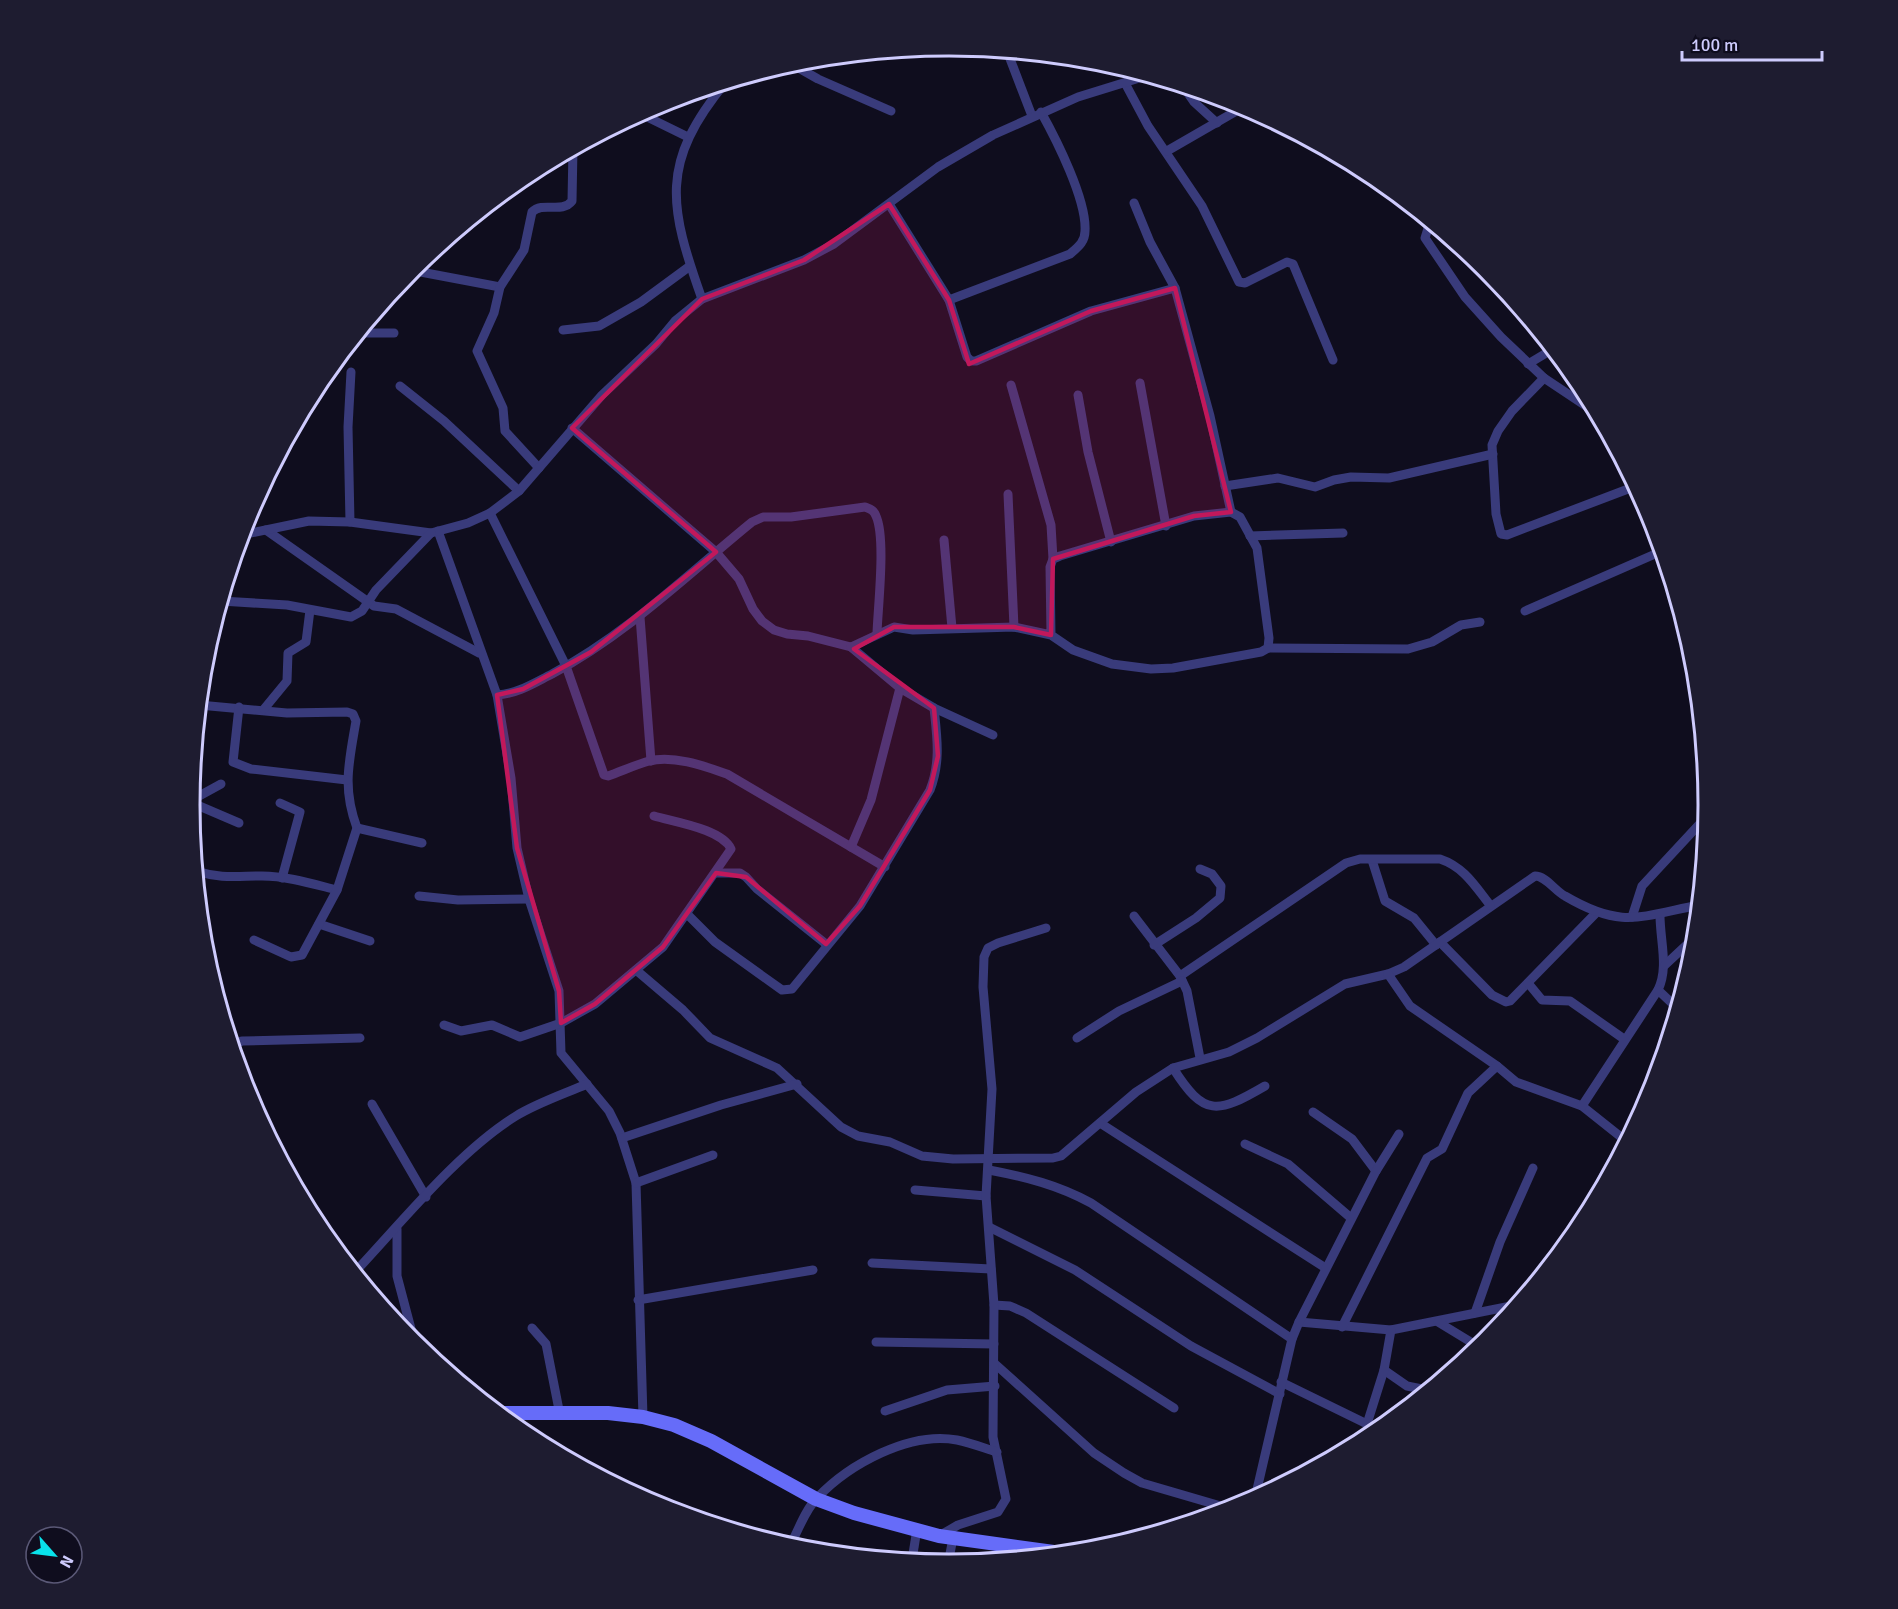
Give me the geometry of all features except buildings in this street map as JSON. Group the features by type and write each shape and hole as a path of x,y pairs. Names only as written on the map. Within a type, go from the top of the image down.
{"street":[{"path":"949,300 1070,254 1082,244 1085,232 1064,154 1036,114 1010,58"},
{"path":"802,70 891,111"},
{"path":"252,531 309,521 350,522 434,532 490,513 519,491 572,428 675,321 702,299 804,260 834,244 968,148 1036,114 1136,79"},
{"path":"1125,83 1136,108 1202,206 1239,282 1245,283 1287,262 1296,267 1333,360"},
{"path":"702,299 680,230 675,188 681,154 688,137 698,119 719,92"},
{"path":"1189,95 1217,123"},
{"path":"1167,151 1234,112"},
{"path":"650,118 688,137"},
{"path":"539,468 505,431 503,408 477,351 494,313 500,287 524,250 535,208 565,207 572,201 573,157"},
{"path":"1134,203 1150,242 1175,288 1210,416 1231,512"},
{"path":"889,204 949,300 967,357 976,361 1091,310 1175,288"},
{"path":"1428,229 1425,238 1465,297 1528,364 1544,378 1581,402"},
{"path":"563,330 599,326 641,302 690,266"},
{"path":"422,272 500,287"},
{"path":"368,333 394,333"},
{"path":"1528,364 1546,353"},
{"path":"350,522 348,427 351,372"},
{"path":"1544,378 1512,411 1498,431 1492,445 1499,531 1505,535 1628,489"},
{"path":"1140,383 1166,525"},
{"path":"1011,385 1051,525 1053,559 1050,567 1051,635"},
{"path":"400,386 444,421 519,491"},
{"path":"1078,395 1088,452 1111,542"},
{"path":"572,428 716,552 739,579 753,609 774,630 851,647 900,688 934,708 993,735"},
{"path":"1225,486 1278,478 1315,487 1351,477 1389,478 1493,454"},
{"path":"1008,494 1014,627"},
{"path":"497,695 523,689 566,666 640,617 752,522 763,517 790,517 866,507 872,509 877,517 879,540 877,633"},
{"path":"1053,559 1194,516 1231,512 1240,517 1257,548 1269,638 1268,648"},
{"path":"490,513 566,666 601,772 609,776 651,761 680,761 727,774 885,867"},
{"path":"266,530 379,608 396,609 479,652"},
{"path":"229,601 287,605 346,618 362,611 376,590 434,532"},
{"path":"434,532 497,695 511,778 517,848 529,899 559,992 561,1053 609,1111 622,1138 636,1183 643,1417"},
{"path":"1250,536 1344,533"},
{"path":"944,540 952,628"},
{"path":"1526,611 1654,554"},
{"path":"264,709 287,681 288,653 306,642 310,610"},
{"path":"640,617 651,761"},
{"path":"851,647 894,627 913,630 1014,627 1051,635 1072,650 1112,664 1151,669 1220,661 1261,652 1268,648 1408,649 1432,642 1461,625 1480,622"},
{"path":"851,847 871,800 900,688"},
{"path":"206,706 264,709 287,713 347,712 354,714 356,721 348,780 348,804 357,828 337,890 302,955 296,958 254,940"},
{"path":"240,708 233,762 251,769 348,780"},
{"path":"687,914 715,942 782,990 792,989 826,944 860,906 930,790 937,772 934,708"},
{"path":"200,796 221,784"},
{"path":"279,803 300,812 282,878"},
{"path":"200,806 239,823"},
{"path":"444,1025 461,1030 492,1025 517,1038 561,1023 595,1004 663,947 730,853 730,846 724,839 712,832 654,816"},
{"path":"1632,917 1642,886 1697,827"},
{"path":"357,828 422,843"},
{"path":"1077,1038 1119,1011 1181,979 1346,863 1360,859 1440,860 1452,863 1463,870 1490,905"},
{"path":"1372,860 1379,889 1385,901 1414,918 1438,944 1501,1001 1510,1001 1595,914"},
{"path":"1154,945 1196,918 1220,898 1221,886 1212,874 1200,869"},
{"path":"204,873 226,878 282,878 337,890"},
{"path":"716,873 740,873 826,944"},
{"path":"636,970 683,1010 710,1038 762,1059 777,1068 841,1126 858,1136 890,1142 922,1156 953,1159 1053,1158 1061,1155 1136,1092 1173,1068 1200,1058 1229,1052 1257,1038 1339,987 1388,974 1404,967 1530,878 1539,876 1560,894 1595,914 1610,918 1660,915 1691,907"},
{"path":"419,896 458,900 529,899"},
{"path":"1582,1106 1658,990 1665,965 1660,942 1660,915"},
{"path":"1134,916 1181,979 1191,1002 1200,1058"},
{"path":"320,924 370,941"},
{"path":"947,1554 946,1537 958,1525 998,1512 1004,1507 1005,1487 993,1437 994,1305 986,1196 990,1158 992,1089 983,987 984,957 988,948 998,943 1046,928"},
{"path":"1665,965 1685,947"},
{"path":"1388,974 1410,1006 1526,1087 1582,1106 1620,1137"},
{"path":"1528,983 1542,1000 1570,1002 1624,1039"},
{"path":"1658,990 1671,1002"},
{"path":"239,1042 360,1038"},
{"path":"1342,1327 1427,1158 1442,1149 1468,1093 1497,1066"},
{"path":"1173,1068 1187,1091 1199,1101 1214,1107 1230,1105 1265,1086"},
{"path":"360,1266 463,1160 517,1115 587,1084"},
{"path":"622,1138 721,1105 796,1084"},
{"path":"372,1104 426,1197"},
{"path":"1313,1112 1352,1139 1376,1171"},
{"path":"1100,1123 1324,1267"},
{"path":"1258,1486 1292,1339 1324,1267 1376,1171 1399,1134"},
{"path":"1245,1144 1288,1164 1351,1218"},
{"path":"636,1183 713,1155"},
{"path":"1475,1313 1500,1242 1533,1168"},
{"path":"989,1170 1040,1180 1064,1188 1092,1203 1292,1339"},
{"path":"915,1190 986,1196"},
{"path":"989,1227 1075,1270 1191,1346 1280,1394"},
{"path":"396,1229 397,1276 410,1324"},
{"path":"872,1263 991,1269"},
{"path":"638,1300 813,1270"},
{"path":"994,1305 1010,1306 1026,1313 1174,1408"},
{"path":"1299,1322 1391,1330 1503,1307"},
{"path":"1438,1322 1471,1342"},
{"path":"532,1328 546,1344 560,1415"},
{"path":"1281,1382 1367,1424 1374,1395 1384,1370 1391,1330"},
{"path":"876,1342 994,1344"},
{"path":"994,1363 1094,1453 1124,1473 1142,1483 1215,1504"},
{"path":"1384,1370 1407,1386 1418,1388"},
{"path":"885,1411 947,1390 995,1386"},
{"path":"514,1413 608,1413 643,1417 674,1425 711,1441 816,1498 854,1513 946,1537 1030,1549"},
{"path":"795,1537 816,1498 860,1464 909,1443 929,1439 957,1440 997,1452"},
{"path":"913,1553 917,1529"}],"highlighted area":[{"path":"889,204 949,300 969,364 1091,311 1175,288 1231,512 1194,516 1053,559 1051,635 1014,627 894,627 854,649 934,708 938,756 930,790 860,906 826,944 746,877 716,873 663,947 595,1004 561,1023 559,991 517,848 497,695 523,689 591,652 716,552 572,428 702,299 804,260"}]}
